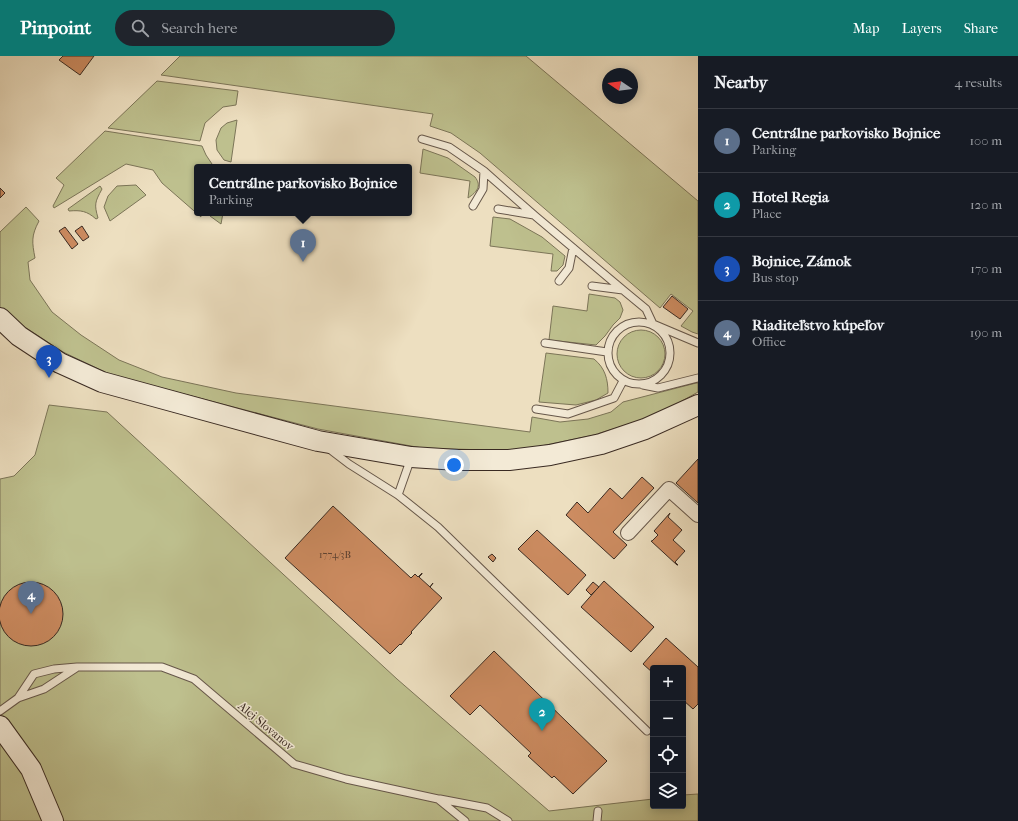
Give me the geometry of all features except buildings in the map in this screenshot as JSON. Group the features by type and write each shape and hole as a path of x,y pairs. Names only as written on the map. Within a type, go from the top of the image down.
{"street":[{"path":"0,318 19,336 60,363 102,382 318,441 411,457 458,460 509,460 550,455 601,444 645,429 698,405"},
{"path":"628,533 669,489 698,515"},
{"path":"0,726 31,769 53,821"}],"lane":[{"path":"422,139 449,147 484,171 646,309 653,324 665,335 671,350 668,366 658,379 642,385"},
{"path":"473,206 483,189 484,171"},
{"path":"498,209 534,215"},
{"path":"560,281 569,268 573,248"},
{"path":"592,286 623,290"},
{"path":"698,342 653,324 640,321 628,323 617,329 610,340 607,352 609,363 614,373 623,381 633,384 658,388 698,378"},
{"path":"545,343 607,352"},
{"path":"536,409 568,414 614,398 623,381"},
{"path":"318,441 349,464 398,495 438,527 647,731"},
{"path":"398,495 411,457"},
{"path":"0,711 18,698 44,689 78,667"},
{"name":"Alej Slovanov","path":"18,698 34,674 54,669 78,667 162,668 194,679 294,764 346,779 438,799 465,821"},
{"path":"438,799 487,808 508,821"},
{"path":"597,821 598,810"}],"green space":[{"path":"180,56 526,56 698,201 698,334 681,326 693,311 671,294 660,308 480,153 451,133 430,126 433,114 161,75"},
{"path":"157,81 238,91 236,105 223,107 205,123 200,141 108,128"},
{"path":"237,120 231,162 224,160 217,150 216,140 221,128 227,123"},
{"path":"105,131 202,146 212,164 194,164 194,211 162,183 153,170 126,164 54,208 53,206 64,185 56,178"},
{"path":"423,149 448,158 475,177 478,183 478,189 468,198 470,181 420,173"},
{"path":"136,185 146,195 110,221 104,207 108,196 117,186"},
{"path":"100,186 102,189 96,206 98,218 96,219 90,214 84,212 69,211 68,209"},
{"path":"26,207 39,221 33,239 35,258 28,262 30,280 52,312 81,335 119,360 162,377 236,393 530,432 532,417 560,422 588,419 611,412 623,402 696,383 698,383 698,392 657,415 594,435 517,451 422,448 318,429 111,375 63,352 26,328 0,308 0,232"},
{"path":"210,216 222,216 221,224"},
{"path":"493,217 510,219 542,237 565,256 563,265 557,271 551,271 553,254 490,246"},
{"path":"589,294 615,298 620,302 623,310 620,318 605,336 596,345 549,340 553,306 587,311"},
{"path":"641,330 650,332 658,337 663,345 665,354 663,363 658,371 650,376 641,378 632,376 624,371 619,363 617,354 619,345 624,337 632,332"},
{"path":"546,353 594,359 601,366 605,374 608,393 596,400 576,405 539,402"},
{"path":"49,405 107,412 397,679 549,811 650,799 650,809 686,809 686,795 698,794 698,821 0,821 0,479 14,476 35,455"}],"place":[{"name":"Centrálne parkovisko Bojnice","path":"303,262"},
{"name":"Bojnice, Zámok","path":"49,378"},
{"name":"Riaditeľstvo kúpeľov","path":"31,614"},
{"name":"Hotel Regia","path":"542,731"}]}
